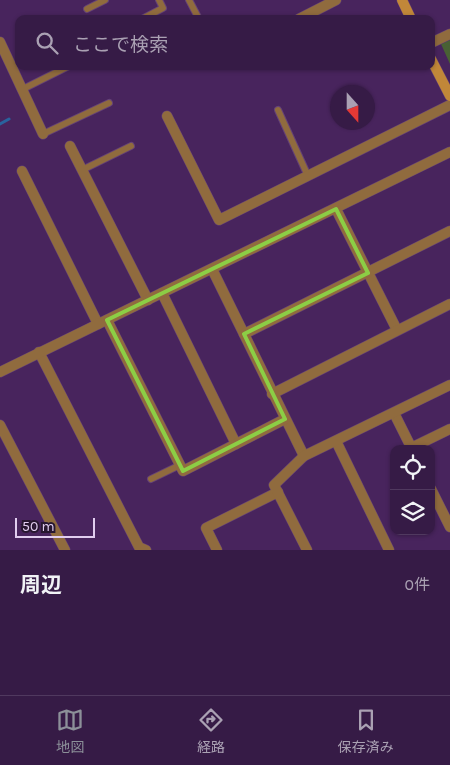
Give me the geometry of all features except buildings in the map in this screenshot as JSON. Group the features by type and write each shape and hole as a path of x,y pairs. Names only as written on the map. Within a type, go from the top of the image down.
{"street":[{"path":"307,15 336,0"},
{"path":"402,0 409,15"},
{"path":"435,41 450,34"},
{"path":"0,42 43,134"},
{"path":"435,67 450,96"},
{"path":"167,116 219,220 450,105"},
{"path":"70,146 148,300"},
{"path":"0,372 450,152"},
{"path":"22,171 183,471 285,419"},
{"path":"336,209 397,330"},
{"path":"244,334 450,230"},
{"path":"212,269 304,456"},
{"path":"162,293 236,444"},
{"path":"272,394 450,304"},
{"path":"39,352 139,549"},
{"path":"307,550 274,484 304,456 450,385"},
{"path":"394,413 410,445"},
{"path":"0,425 65,550"},
{"path":"418,445 450,429"},
{"path":"336,441 389,550"},
{"path":"432,490 445,507 450,527"},
{"path":"217,550 206,528 278,492"}],"lane":[{"path":"87,9 104,0"},
{"path":"150,15 163,8 160,0"},
{"path":"189,0 196,15"},
{"path":"23,89 61,70"},
{"path":"43,134 109,102"},
{"path":"278,110 308,176"},
{"path":"82,170 131,146"},
{"path":"151,480 180,465"}],"highlighted area":[{"path":"336,209 368,273 244,334 285,419 183,471 107,320"}],"green space":[{"path":"450,40 450,64 441,44"}],"waterway":[{"path":"0,124 9,119"}]}
